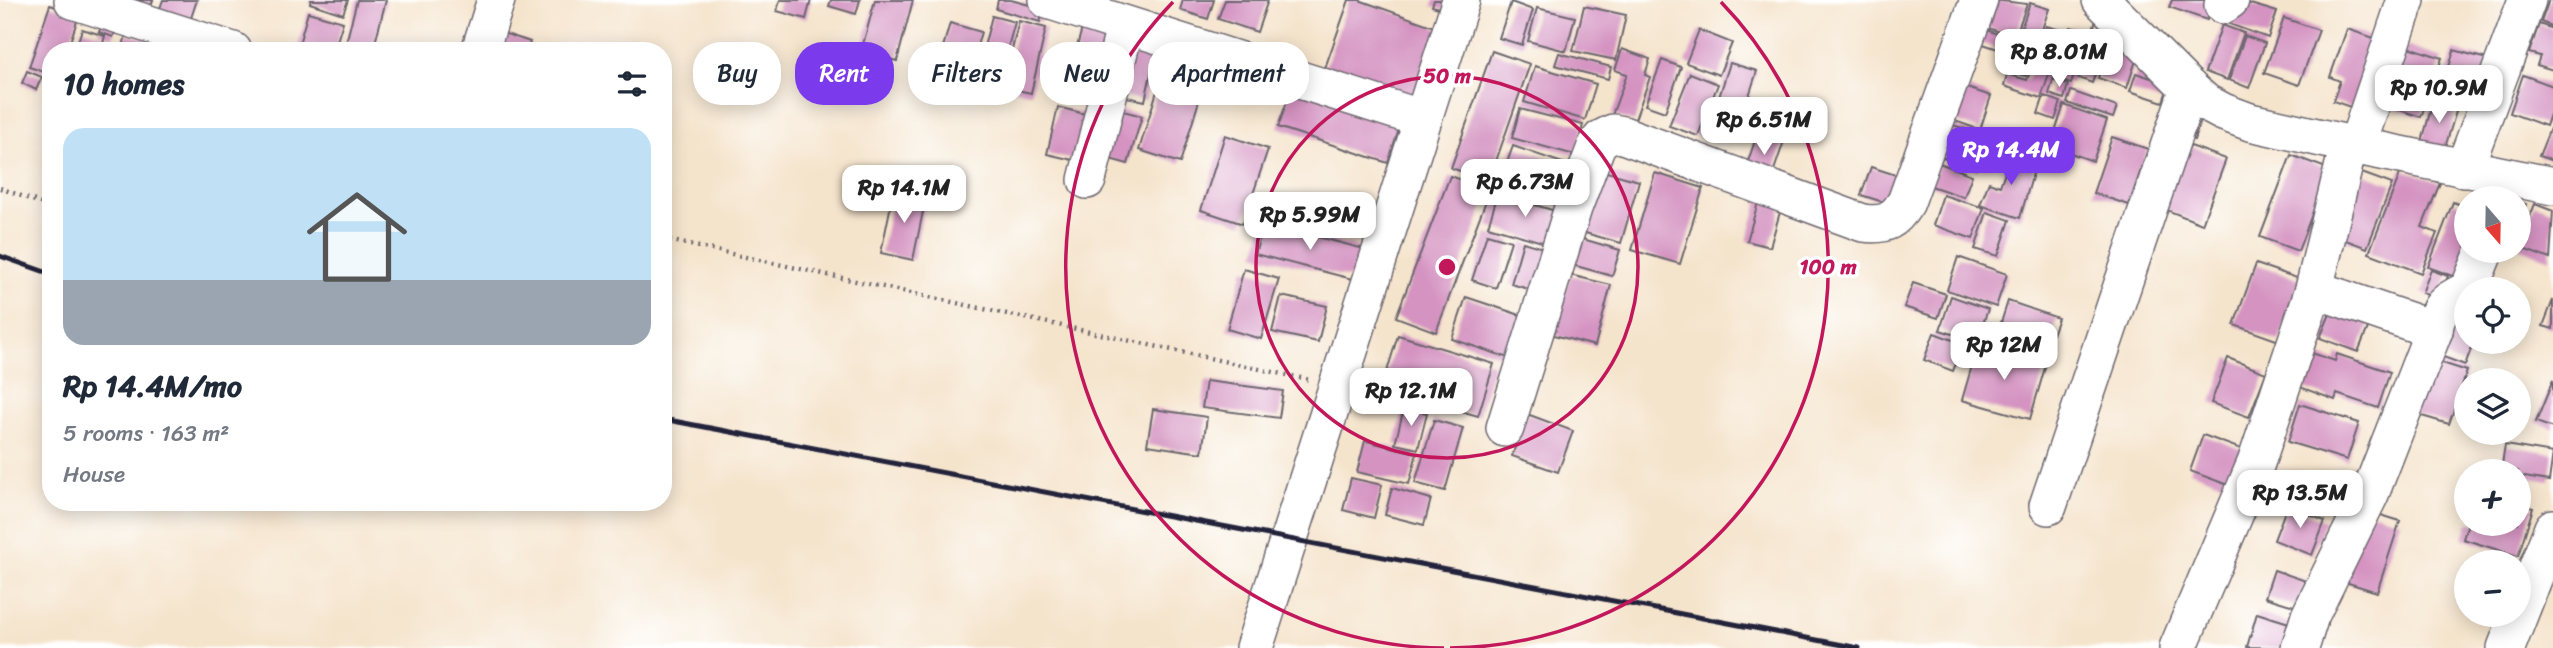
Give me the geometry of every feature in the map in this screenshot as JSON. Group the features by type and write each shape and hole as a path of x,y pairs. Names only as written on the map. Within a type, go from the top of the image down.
{"street":[{"path":"73,0 205,42"},
{"path":"483,42 496,0"},
{"path":"1048,0 1423,119"},
{"path":"1254,648 1461,0"},
{"path":"1505,428 1573,208 1601,139 1613,133 1623,135 1863,223 1881,226 1895,219 1906,202 1979,0"},
{"path":"2101,0 2206,103 2250,122 2464,169 2502,186"},
{"path":"2178,648 2256,463 2314,289 2353,145 2406,0"},
{"path":"2464,169 2527,0"},
{"path":"1087,180 1125,26"},
{"path":"2048,506 2189,88"},
{"path":"2531,187 2553,186"},
{"path":"2314,289 2434,330"},
{"path":"2300,648 2314,607 2370,494 2434,330 2440,306 2454,298"},
{"path":"2507,648 2553,528"}],"path":[{"path":"0,188 42,204"},
{"path":"672,241 1339,386"}],"building":[{"path":"126,0 153,0 149,11"},
{"path":"163,0 197,0 190,21 159,11"},
{"path":"311,0 348,0 343,14 310,3"},
{"path":"357,0 386,0 375,42 346,42"},
{"path":"780,0 811,0 806,19 777,11"},
{"path":"831,0 860,0 856,14 829,6"},
{"path":"875,0 913,0 897,61 894,60 894,42 864,42"},
{"path":"998,0 1011,0 1044,9 1040,22 996,9"},
{"path":"1183,0 1214,0 1208,19 1180,10"},
{"path":"1225,0 1268,0 1257,32 1218,19"},
{"path":"1349,0 1359,0 1443,30 1417,100 1325,68"},
{"path":"1434,0 1452,0 1449,11 1432,6"},
{"path":"1994,0 2027,4 2015,37 1985,27"},
{"path":"2172,0 2213,0 2207,20 2169,7"},
{"path":"2237,0 2277,12 2268,38 2229,24"},
{"path":"2549,0 2553,0 2553,27 2541,22"},
{"path":"1511,2 1533,10 1522,45 1499,38"},
{"path":"2030,3 2049,9 2026,76 2007,70"},
{"path":"50,5 79,15 70,42 42,42 42,71 29,67"},
{"path":"1584,6 1626,15 1616,60 1573,51"},
{"path":"1537,8 1575,17 1566,51 1528,41"},
{"path":"308,12 343,22 337,42 300,42"},
{"path":"106,14 120,19 113,37 99,32"},
{"path":"992,16 1015,22 1009,42 985,42"},
{"path":"2284,18 2319,30 2299,85 2264,73"},
{"path":"2096,20 2112,26 2092,83 2076,77"},
{"path":"1019,21 1046,28 1043,42 1040,42 1031,93 1026,92 1026,42 1014,42"},
{"path":"1084,21 1116,30 1112,42 1078,42"},
{"path":"950,23 981,32 978,42 945,42"},
{"path":"2539,24 2553,29 2553,70 2537,65 2540,56 2529,53"},
{"path":"2222,25 2244,33 2227,80 2205,72"},
{"path":"2046,26 2064,31 2041,98 2004,86 2007,74 2027,80"},
{"path":"2071,27 2089,33 2071,84 2054,78"},
{"path":"82,29 105,36 103,42 78,42"},
{"path":"1984,29 2014,40 2010,53 1980,43"},
{"path":"2347,29 2383,41 2356,109 2333,101 2340,81 2330,77"},
{"path":"1699,30 1732,43 1719,75 1686,63"},
{"path":"497,31 530,42 494,42"},
{"path":"126,34 159,42 124,42"},
{"path":"1131,35 1158,41 1148,42 1148,87 1145,101 1134,99 1134,42 1129,42"},
{"path":"2245,36 2265,43 2249,88 2229,80"},
{"path":"2109,45 2138,54 2127,88 2098,78"},
{"path":"2406,46 2442,58 2421,117 2385,105"},
{"path":"1622,49 1650,59 1645,75 1650,77 1634,122 1612,115 1627,74 1615,70"},
{"path":"2454,50 2494,61 2482,102 2442,91"},
{"path":"1492,51 1530,64 1489,181 1451,168"},
{"path":"1559,53 1611,67 1608,79 1555,65"},
{"path":"1662,60 1681,67 1665,112 1645,105"},
{"path":"1730,63 1757,71 1739,127 1712,119"},
{"path":"1535,66 1596,84 1585,120 1524,102"},
{"path":"27,71 42,77 36,90 22,83"},
{"path":"1690,73 1718,84 1698,136 1669,126"},
{"path":"2136,73 2169,84 2163,102 2130,91"},
{"path":"2523,75 2553,86 2553,106 2546,126 2510,113"},
{"path":"2053,80 2068,85 2064,99 2049,94"},
{"path":"1967,88 1991,96 1980,130 1955,121"},
{"path":"2071,91 2117,107 2113,118 2067,103"},
{"path":"1309,93 1401,123 1388,163 1278,127 1286,105 1309,105"},
{"path":"2044,96 2061,102 2055,120 2038,114"},
{"path":"2434,98 2458,105 2444,151 2421,145"},
{"path":"1153,105 1198,105 1180,163 1139,150"},
{"path":"2064,105 2107,120 2093,161 2050,146"},
{"path":"1058,107 1085,114 1073,160 1047,154"},
{"path":"1112,108 1142,116 1128,164 1099,156"},
{"path":"1520,109 1583,125 1575,155 1512,138"},
{"path":"2187,114 2201,119 2194,140 2179,135"},
{"path":"2553,121 2553,161 2539,156"},
{"path":"1953,125 1987,136 1976,169 1942,157"},
{"path":"1758,132 1784,141 1770,182 1744,173"},
{"path":"1225,135 1268,149 1243,224 1201,210"},
{"path":"2112,137 2148,149 2129,205 2093,193"},
{"path":"2188,145 2226,159 2202,224 2164,209"},
{"path":"1513,146 1574,167 1560,206 1499,185"},
{"path":"2012,152 2037,160 2020,218 1980,205 1989,182 2000,186"},
{"path":"2291,155 2329,169 2298,251 2260,237"},
{"path":"1939,163 1972,175 1964,197 1931,186"},
{"path":"1871,167 1905,178 1896,206 1861,195"},
{"path":"1596,169 1639,181 1621,243 1578,231"},
{"path":"2402,169 2440,183 2422,227 2437,233 2421,273 2369,253"},
{"path":"2359,172 2392,184 2367,248 2335,236"},
{"path":"1655,173 1703,188 1680,264 1632,250"},
{"path":"1450,176 1490,190 1436,332 1396,317"},
{"path":"894,190 926,197 913,260 881,253"},
{"path":"1498,194 1562,213 1552,245 1488,226"},
{"path":"1943,195 1984,208 1973,239 1933,225"},
{"path":"1759,199 1782,205 1770,247 1747,241"},
{"path":"2454,202 2454,263 2466,263 2466,277 2455,277 2428,267"},
{"path":"2535,204 2553,211 2550,259 2531,252 2531,214"},
{"path":"1987,212 2010,220 1998,256 1975,249"},
{"path":"1264,223 1364,249 1356,280 1255,254"},
{"path":"1487,234 1511,241 1496,288 1472,280"},
{"path":"1576,237 1620,250 1612,276 1569,264"},
{"path":"1523,242 1550,250 1539,292 1511,284"},
{"path":"1958,257 2007,274 1996,307 1947,290"},
{"path":"2256,264 2300,279 2279,341 2234,325"},
{"path":"1244,269 1279,279 1261,339 1227,329"},
{"path":"2431,270 2448,276 2439,299 2422,293"},
{"path":"1570,275 1611,285 1595,346 1554,335"},
{"path":"1913,283 1946,294 1938,318 1904,307"},
{"path":"1281,296 1327,306 1318,342 1272,332"},
{"path":"1951,296 1988,309 1977,342 1940,330"},
{"path":"1466,297 1529,318 1515,360 1452,339"},
{"path":"2553,300 2553,329 2543,326"},
{"path":"2008,301 2058,318 2046,351 1997,335"},
{"path":"2334,304 2372,318 2358,352 2320,338"},
{"path":"2454,307 2454,354 2469,354 2465,365 2435,354"},
{"path":"1934,333 1964,344 1953,371 1924,360"},
{"path":"1398,335 1494,364 1478,416 1382,388"},
{"path":"1978,345 2046,364 2030,419 1962,400"},
{"path":"2309,352 2335,361 2337,354 2390,372 2378,408 2337,394 2335,400 2297,386"},
{"path":"2228,358 2266,373 2249,417 2211,403"},
{"path":"2433,360 2458,368 2454,368 2454,409 2449,424 2415,414"},
{"path":"2553,380 2553,428 2536,422"},
{"path":"1206,381 1283,391 1279,418 1202,408"},
{"path":"2300,404 2359,423 2347,460 2288,442"},
{"path":"1404,408 1427,413 1418,449 1395,444"},
{"path":"1153,409 1207,417 1202,453 1147,445"},
{"path":"1527,414 1573,431 1558,472 1512,456"},
{"path":"1434,420 1463,428 1445,491 1415,483"},
{"path":"2203,435 2241,449 2228,485 2190,471"},
{"path":"1365,441 1417,453 1409,484 1357,472"},
{"path":"2505,445 2553,453 2549,481 2531,478 2531,459 2503,459"},
{"path":"1351,478 1382,485 1374,518 1343,510"},
{"path":"1392,488 1431,499 1424,525 1385,515"},
{"path":"2287,506 2325,521 2312,555 2274,540"},
{"path":"2365,510 2400,521 2377,592 2342,581"},
{"path":"2464,536 2524,536 2520,550 2499,550 2463,539"},
{"path":"2274,570 2306,581 2297,607 2265,597"},
{"path":"2257,613 2292,624 2284,648 2247,647"}],"railway":[{"path":"0,256 42,271"},
{"path":"672,421 1859,648"}]}
